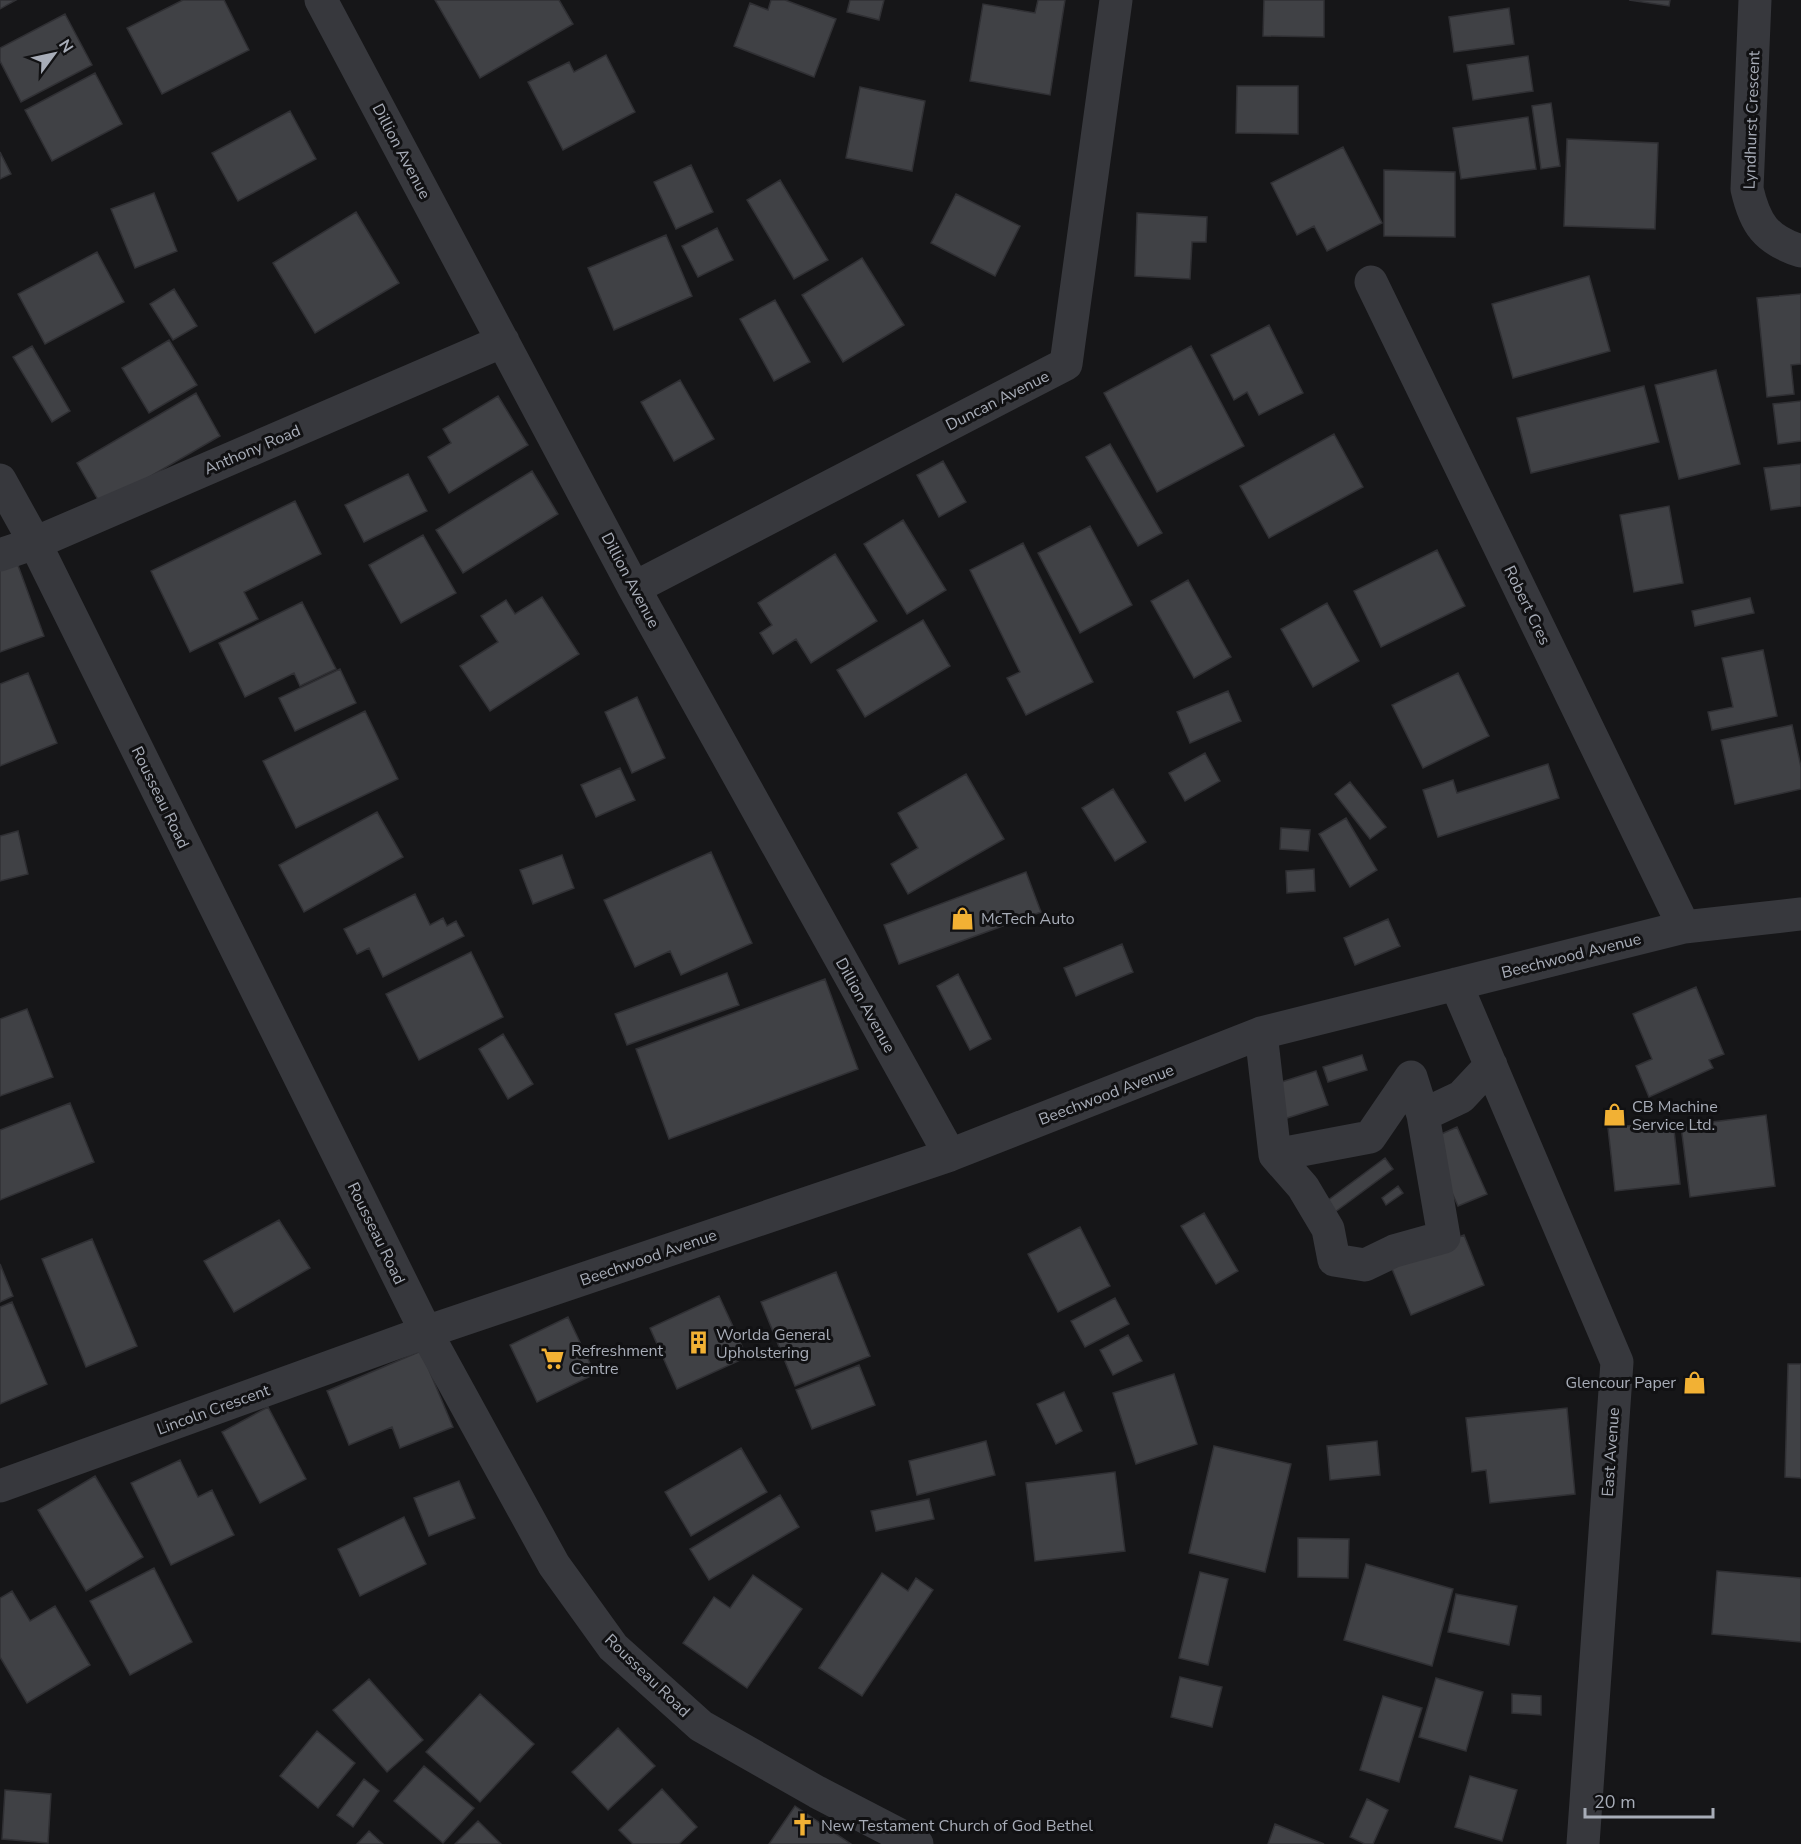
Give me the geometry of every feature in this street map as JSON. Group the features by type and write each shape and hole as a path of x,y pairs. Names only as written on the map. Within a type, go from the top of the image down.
{"street":[{"name":"Dillion Avenue","path":"321,0 634,588 950,1155"},
{"name":"Duncan Avenue","path":"634,588 1066,364 1116,0"},
{"name":"Lyndhurst Crescent","path":"1755,0 1747,189 1752,211 1764,231 1783,245 1801,251"},
{"name":"Robert Cres","path":"1371,282 1684,927"},
{"name":"Anthony Road","path":"0,555 35,543 503,341"},
{"name":"Rousseau Road","path":"0,480 35,543 426,1332 554,1565 613,1647 700,1726 817,1792 917,1844"},
{"name":"Beechwood Avenue","path":"426,1332 950,1155 1261,1034 1684,927 1801,914"},
{"name":"East Avenue","path":"1456,984 1617,1362 1583,1844"},
{"path":"1261,1034 1275,1155 1303,1187 1328,1228 1334,1260 1365,1265 1394,1251 1444,1237 1423,1115 1411,1077 1370,1137 1275,1155"},
{"path":"1423,1115 1461,1097 1491,1065"},
{"name":"Lincoln Crescent","path":"0,1486 426,1332"}],"building":[{"path":"0,0 16,0 0,9"},
{"path":"183,0 224,0 249,50 162,94 127,28"},
{"path":"435,0 559,0 573,24 480,78"},
{"path":"771,0 785,0 836,19 814,77 734,46 750,3 768,10"},
{"path":"850,0 884,0 879,20 847,12"},
{"path":"1038,0 1065,0 1050,95 970,81 983,4 1035,13"},
{"path":"1264,0 1324,0 1324,37 1263,36"},
{"path":"1629,0 1670,0 1669,6"},
{"path":"1509,8 1514,44 1454,52 1449,17"},
{"path":"65,14 92,65 21,102 0,61 0,48"},
{"path":"606,55 635,112 563,150 528,82 569,62 574,72"},
{"path":"1528,56 1533,91 1473,100 1467,65"},
{"path":"95,73 122,124 52,161 25,110"},
{"path":"1237,86 1298,86 1298,134 1236,133"},
{"path":"860,87 925,101 912,171 846,158"},
{"path":"1551,103 1560,166 1541,169 1532,106"},
{"path":"290,111 316,159 238,201 212,153"},
{"path":"1528,117 1536,169 1461,179 1453,128"},
{"path":"1567,139 1658,143 1655,229 1564,226"},
{"path":"1343,147 1382,223 1327,251 1314,226 1297,235 1271,183"},
{"path":"0,152 11,174 0,179"},
{"path":"691,165 713,212 676,229 654,182"},
{"path":"1384,170 1455,172 1455,237 1384,236"},
{"path":"780,180 828,260 794,279 747,200"},
{"path":"154,193 177,251 135,268 111,209"},
{"path":"956,194 1020,226 995,276 931,243"},
{"path":"356,212 399,283 315,333 273,263"},
{"path":"1137,213 1207,217 1206,242 1192,242 1190,279 1135,276"},
{"path":"717,228 733,260 698,277 682,246"},
{"path":"666,235 692,296 614,330 588,268"},
{"path":"97,252 124,302 45,344 18,294"},
{"path":"862,258 904,325 843,362 802,295"},
{"path":"1589,276 1610,351 1513,378 1492,304"},
{"path":"174,289 197,326 173,340 150,304"},
{"path":"1801,294 1801,364 1791,365 1794,394 1767,397 1757,298"},
{"path":"775,300 810,362 774,381 740,319"},
{"path":"1269,325 1303,393 1259,415 1247,392 1234,400 1211,355"},
{"path":"169,340 197,385 149,413 122,368"},
{"path":"32,346 70,411 52,422 13,357"},
{"path":"1191,346 1244,446 1157,492 1104,393"},
{"path":"1716,370 1740,464 1679,479 1655,385"},
{"path":"680,380 714,439 674,461 641,402"},
{"path":"1644,386 1659,442 1531,473 1517,418"},
{"path":"196,393 220,436 101,505 77,463"},
{"path":"498,396 528,445 449,493 428,457 451,443 443,429"},
{"path":"1801,401 1801,441 1778,444 1773,404"},
{"path":"1334,434 1363,487 1269,538 1240,486"},
{"path":"1110,444 1162,533 1138,546 1086,457"},
{"path":"943,461 966,502 939,517 917,475"},
{"path":"1801,464 1801,506 1771,510 1764,468"},
{"path":"532,471 558,514 463,573 436,530"},
{"path":"408,474 427,511 364,542 345,505"},
{"path":"295,501 321,554 244,592 258,619 190,652 151,571"},
{"path":"1669,506 1683,583 1634,592 1620,515"},
{"path":"903,520 946,590 907,614 864,544"},
{"path":"1090,526 1132,605 1080,633 1038,553"},
{"path":"423,535 456,593 401,623 369,565"},
{"path":"1023,543 1093,682 1026,715 1007,678 1020,672 970,570"},
{"path":"1437,550 1465,606 1381,647 1354,591"},
{"path":"835,554 877,621 811,663 796,639 773,654 760,633 772,625 758,603"},
{"path":"16,560 44,636 0,652 0,566"},
{"path":"1188,580 1231,657 1194,678 1151,601"},
{"path":"542,597 579,654 490,711 460,666 498,642 481,616 506,600 515,614"},
{"path":"1750,598 1754,613 1695,626 1692,611"},
{"path":"302,602 336,669 300,686 294,673 245,697 219,643"},
{"path":"1327,603 1359,661 1313,687 1281,629"},
{"path":"923,620 950,666 865,717 837,670"},
{"path":"1763,650 1777,716 1712,730 1708,712 1733,707 1722,658"},
{"path":"340,669 356,703 295,731 279,698"},
{"path":"28,673 57,743 0,766 0,684"},
{"path":"1458,673 1489,736 1423,768 1392,705"},
{"path":"1228,691 1241,721 1190,743 1177,712"},
{"path":"637,697 665,758 632,773 605,712"},
{"path":"365,711 398,779 296,828 263,761"},
{"path":"1792,725 1801,767 1801,789 1735,804 1721,740"},
{"path":"1205,753 1220,781 1185,801 1169,773"},
{"path":"1548,764 1559,798 1438,837 1423,790 1453,780 1457,793"},
{"path":"620,768 635,800 596,817 581,785"},
{"path":"966,774 1004,839 908,894 891,864 918,848 898,813"},
{"path":"1350,782 1386,827 1370,839 1335,794"},
{"path":"1113,789 1146,842 1115,861 1082,808"},
{"path":"377,812 403,857 304,912 279,865"},
{"path":"1346,818 1377,870 1350,887 1319,834"},
{"path":"1281,828 1310,830 1308,851 1280,849"},
{"path":"18,831 28,874 0,881 0,836"},
{"path":"711,852 752,943 681,975 670,951 635,967 604,900"},
{"path":"562,855 574,888 533,904 520,870"},
{"path":"1314,869 1315,891 1287,893 1286,871"},
{"name":"McTech Auto","path":"1026,872 1041,912 899,964 884,925"},
{"path":"415,894 430,925 443,918 447,926 456,921 464,936 383,977 369,948 357,954 344,929"},
{"path":"1388,919 1400,946 1355,965 1344,938"},
{"path":"1122,944 1133,972 1076,996 1064,968"},
{"path":"471,952 503,1017 419,1060 386,994"},
{"path":"727,973 739,1005 627,1045 615,1014"},
{"path":"958,974 991,1039 970,1050 937,986"},
{"path":"825,979 858,1069 669,1139 636,1049"},
{"path":"1696,987 1724,1054 1709,1060 1713,1068 1649,1097 1636,1066 1652,1059 1633,1014"},
{"path":"27,1009 53,1077 0,1096 0,1019"},
{"path":"503,1034 533,1084 508,1099 479,1049"},
{"path":"1362,1055 1367,1070 1328,1082 1323,1067"},
{"path":"1316,1071 1328,1105 1284,1119 1272,1085"},
{"path":"70,1103 94,1162 0,1200 0,1130"},
{"path":"1766,1115 1775,1186 1690,1197 1681,1126"},
{"path":"1673,1121 1680,1184 1615,1191 1608,1128"},
{"path":"1457,1127 1487,1194 1458,1206 1428,1140"},
{"path":"1385,1158 1393,1169 1331,1215 1323,1204"},
{"path":"1398,1186 1403,1193 1386,1205 1382,1198"},
{"path":"1204,1213 1238,1271 1216,1284 1181,1226"},
{"path":"279,1220 310,1268 234,1312 204,1261"},
{"path":"1080,1227 1110,1286 1058,1312 1028,1254"},
{"path":"1464,1235 1484,1285 1411,1315 1390,1264"},
{"path":"92,1239 137,1346 86,1367 42,1259"},
{"path":"0,1264 13,1296 0,1302"},
{"path":"836,1272 870,1356 795,1386 761,1302"},
{"name":"Worlda General Upholstering","path":"719,1296 747,1357 677,1389 650,1328"},
{"path":"1115,1298 1129,1324 1085,1347 1071,1321"},
{"path":"12,1302 47,1384 0,1404 0,1307"},
{"name":"Refreshment Centre","path":"568,1317 595,1374 537,1402 510,1345"},
{"path":"1128,1335 1142,1361 1113,1375 1100,1350"},
{"path":"421,1351 453,1427 400,1448 392,1427 349,1445 327,1391"},
{"path":"1788,1364 1801,1364 1801,1478 1785,1477"},
{"path":"859,1365 875,1405 812,1429 796,1390"},
{"path":"1174,1374 1197,1444 1136,1464 1113,1393"},
{"path":"1064,1392 1082,1431 1056,1444 1037,1404"},
{"path":"268,1407 306,1479 260,1503 222,1432"},
{"path":"1567,1408 1575,1494 1490,1503 1486,1470 1472,1472 1466,1418"},
{"path":"986,1441 995,1475 917,1495 909,1461"},
{"path":"1377,1441 1380,1475 1330,1480 1327,1446"},
{"path":"1214,1446 1291,1464 1265,1572 1189,1553"},
{"path":"741,1448 767,1492 691,1536 665,1492"},
{"path":"180,1460 198,1497 212,1490 234,1535 171,1565 131,1483"},
{"path":"1115,1472 1125,1551 1035,1561 1026,1483"},
{"path":"95,1476 143,1557 86,1591 38,1510"},
{"path":"459,1481 475,1518 429,1536 414,1498"},
{"path":"780,1495 799,1527 709,1580 690,1549"},
{"path":"929,1499 934,1519 876,1531 871,1511"},
{"path":"404,1517 426,1564 360,1596 338,1549"},
{"path":"1298,1538 1349,1539 1348,1578 1298,1577"},
{"path":"1366,1564 1453,1589 1432,1666 1344,1640"},
{"path":"154,1568 192,1642 130,1675 90,1601"},
{"path":"1717,1571 1801,1578 1801,1642 1712,1634"},
{"path":"1200,1572 1228,1579 1208,1665 1179,1658"},
{"path":"882,1573 908,1591 916,1578 933,1590 862,1696 819,1668"},
{"path":"753,1575 802,1609 747,1688 683,1643 714,1597 730,1608"},
{"path":"12,1591 30,1621 55,1606 90,1665 27,1703 0,1657 0,1598"},
{"path":"1456,1594 1517,1606 1509,1645 1448,1632"},
{"path":"1180,1677 1222,1687 1212,1727 1171,1717"},
{"path":"1436,1678 1483,1692 1466,1751 1419,1737"},
{"path":"369,1679 423,1740 387,1772 333,1710"},
{"path":"480,1694 534,1744 480,1802 426,1752"},
{"path":"1512,1694 1541,1696 1541,1715 1512,1713"},
{"path":"1383,1696 1422,1708 1399,1782 1360,1770"},
{"path":"618,1728 655,1766 608,1810 572,1772"},
{"path":"317,1731 355,1763 318,1808 280,1776"},
{"path":"424,1766 474,1808 443,1843 394,1801"},
{"path":"1470,1776 1517,1790 1502,1841 1455,1827"},
{"path":"364,1779 379,1791 353,1827 337,1815"},
{"path":"662,1789 697,1827 679,1844 633,1844 619,1830"},
{"path":"5,1790 51,1794 48,1843 2,1839"},
{"path":"1367,1799 1388,1810 1373,1844 1365,1844 1350,1837"},
{"name":"New Testament Church of God Bethel","path":"795,1806 851,1844 769,1844"},
{"path":"478,1821 501,1844 455,1844"},
{"path":"1275,1824 1324,1844 1268,1844"},
{"path":"369,1831 383,1844 357,1844"}],"place":[{"name":"McTech Auto","path":"963,918"},
{"name":"CB Machine Service Ltd.","path":"1614,1115"},
{"name":"Worlda General Upholstering","path":"698,1343"},
{"name":"Refreshment Centre","path":"553,1359"},
{"name":"Glencour Paper","path":"1694,1382"},
{"name":"New Testament Church of God Bethel","path":"803,1825"}]}
